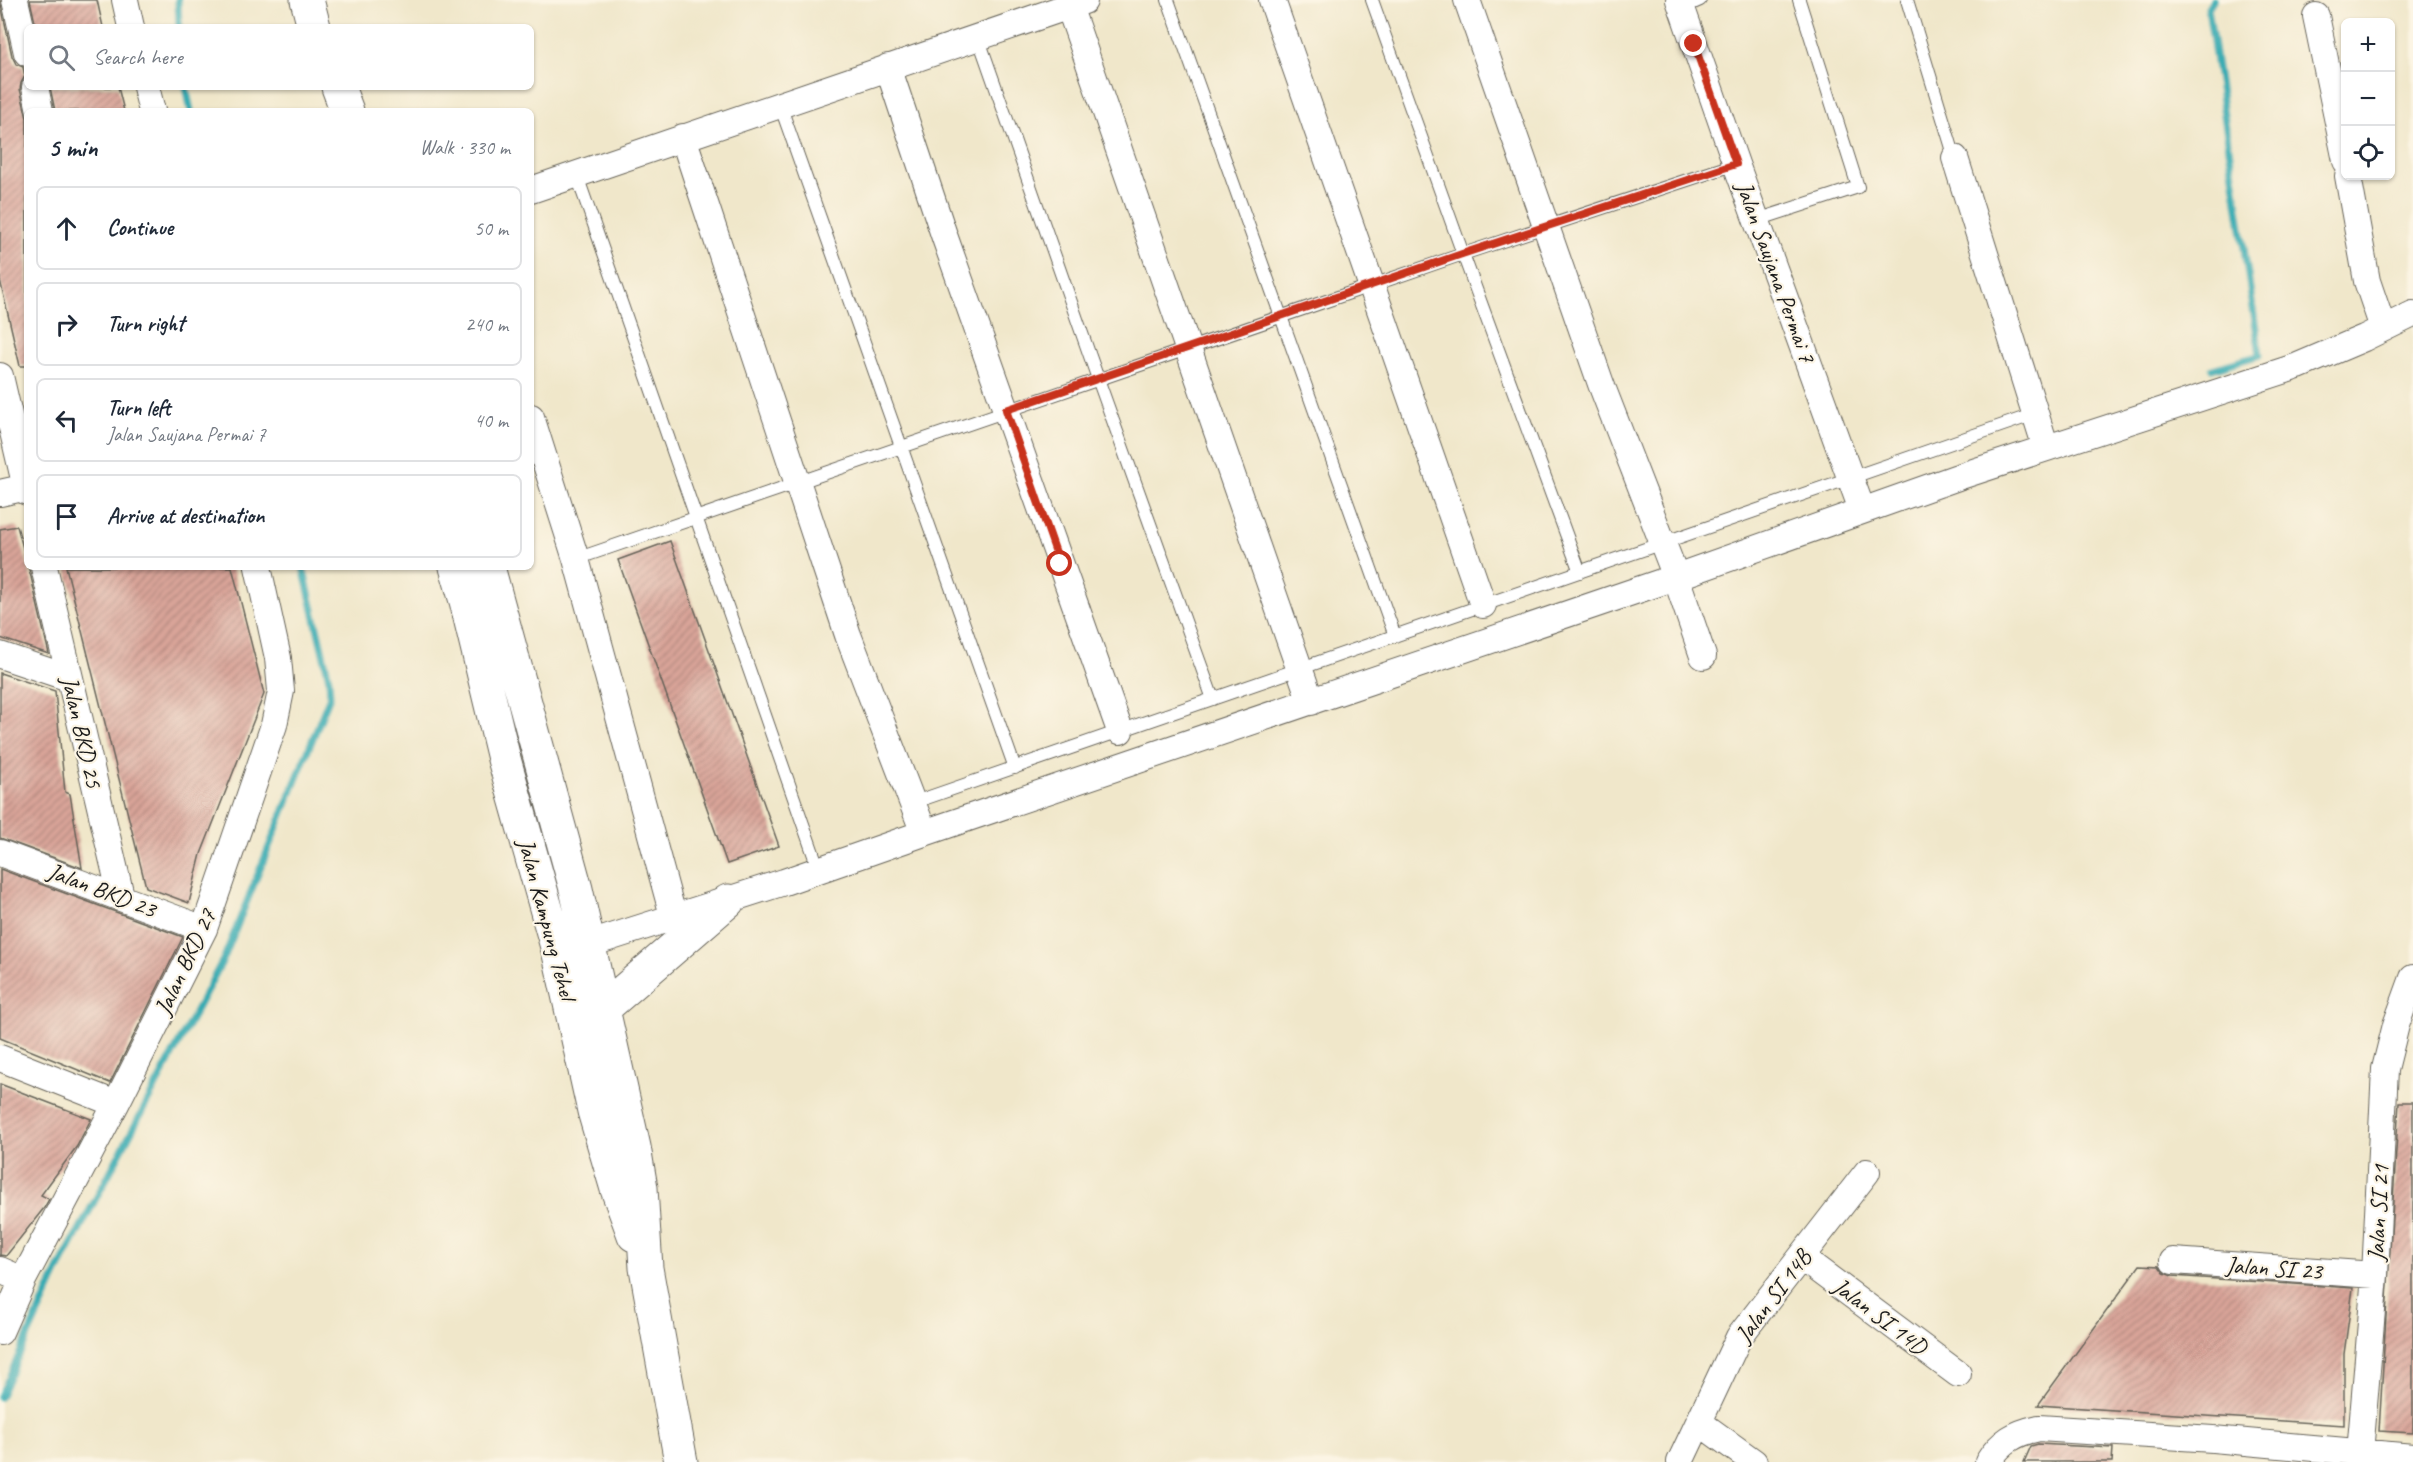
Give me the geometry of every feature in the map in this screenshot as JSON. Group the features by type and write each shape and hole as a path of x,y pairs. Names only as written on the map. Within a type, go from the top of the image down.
{"main road":[{"path":"307,0 313,24"},
{"path":"324,90 328,108"},
{"path":"339,90 346,108"},
{"name":"Jalan Kampung Tehel","path":"455,570 466,601 504,759 574,949 603,1009 641,1188 646,1268 681,1462"},
{"path":"477,570 523,689"},
{"name":"Jalan Kampung Tehel","path":"489,570 523,689 574,949 606,1154 646,1268"},
{"path":"603,1009 728,900"}],"street":[{"path":"15,0 24,40"},
{"path":"125,0 130,24"},
{"path":"1272,0 1483,605"},
{"path":"1467,0 1601,384 1676,578 1703,656"},
{"path":"534,189 1077,3 1188,349 1311,702"},
{"name":"Jalan Saujana Permai 7","path":"1687,3 1736,164 1862,510"},
{"path":"2316,16 2341,137"},
{"path":"888,68 945,238 1120,731"},
{"path":"36,90 39,108"},
{"path":"147,90 151,108"},
{"path":"682,137 848,635 924,833"},
{"path":"1955,158 2046,448"},
{"path":"2349,180 2367,281 2383,328"},
{"path":"574,949 674,919 819,870 1676,578 1862,510 2298,366 2413,314"},
{"path":"0,376 24,476"},
{"path":"534,426 576,559 674,919"},
{"path":"0,493 24,489"},
{"name":"Jalan BKD 25","path":"45,570 120,896"},
{"name":"Jalan BKD 27","path":"0,1332 11,1275 116,1104 204,929 274,725 281,691 278,658 259,570"},
{"path":"0,655 69,678"},
{"name":"Jalan BKD 23","path":"0,853 204,929"},
{"name":"Jalan SI 21","path":"2360,1452 2375,1275 2385,1069 2405,1026 2413,978"},
{"path":"0,1058 116,1104"},
{"name":"Jalan SI 14B","path":"1680,1462 1739,1337 1867,1172"},
{"name":"Jalan SI 14D","path":"1802,1258 1958,1374"},
{"name":"Jalan SI 23","path":"2173,1261 2375,1275"},
{"path":"1700,1423 1754,1462"},
{"path":"1988,1462 2004,1441 2013,1435 2039,1428 2212,1451 2360,1452 2413,1457"}],"lane":[{"path":"1168,0 1395,636"},
{"path":"1372,0 1462,254 1580,572"},
{"path":"1757,220 1858,187 1799,0"},
{"path":"1907,0 1955,158"},
{"path":"978,37 1213,699"},
{"path":"780,105 1015,768"},
{"path":"576,559 1462,254 1736,164"},
{"path":"576,173 819,870"},
{"path":"912,803 2035,414"}],"building":[{"path":"0,0 12,56 16,64 23,67 24,72 20,89 25,108 24,366 20,366 0,280"},
{"path":"30,0 97,0 102,24 35,24"},
{"path":"51,90 119,90 123,108 54,108"},
{"path":"17,526 24,552 24,570 29,570 49,654 0,638 0,529"},
{"path":"670,541 779,846 727,864 618,560"},
{"path":"67,570 233,570 264,694 201,854 189,903 146,887"},
{"path":"0,673 55,691 65,792 70,794 82,868 0,838"},
{"path":"0,869 183,937 110,1083 0,1038"},
{"path":"0,1084 91,1119 77,1146 41,1195 49,1199 44,1208 6,1256 0,1255"},
{"path":"2399,1102 2413,1102 2413,1433 2379,1431"},
{"path":"2140,1265 2159,1266 2164,1273 2172,1276 2353,1288 2344,1354 2344,1425 2038,1405"},
{"path":"2038,1444 2113,1448 2112,1462 2024,1462 2031,1446"}],"waterway":[{"path":"178,0 179,24"},
{"path":"2212,369 2260,355 2208,8 2213,0"},
{"path":"187,90 190,108"},
{"path":"0,1397 58,1270 224,958 330,696 329,679 304,570"}],"route":[{"path":"1060,564 1006,410 1462,254 1736,164 1694,44"}]}
